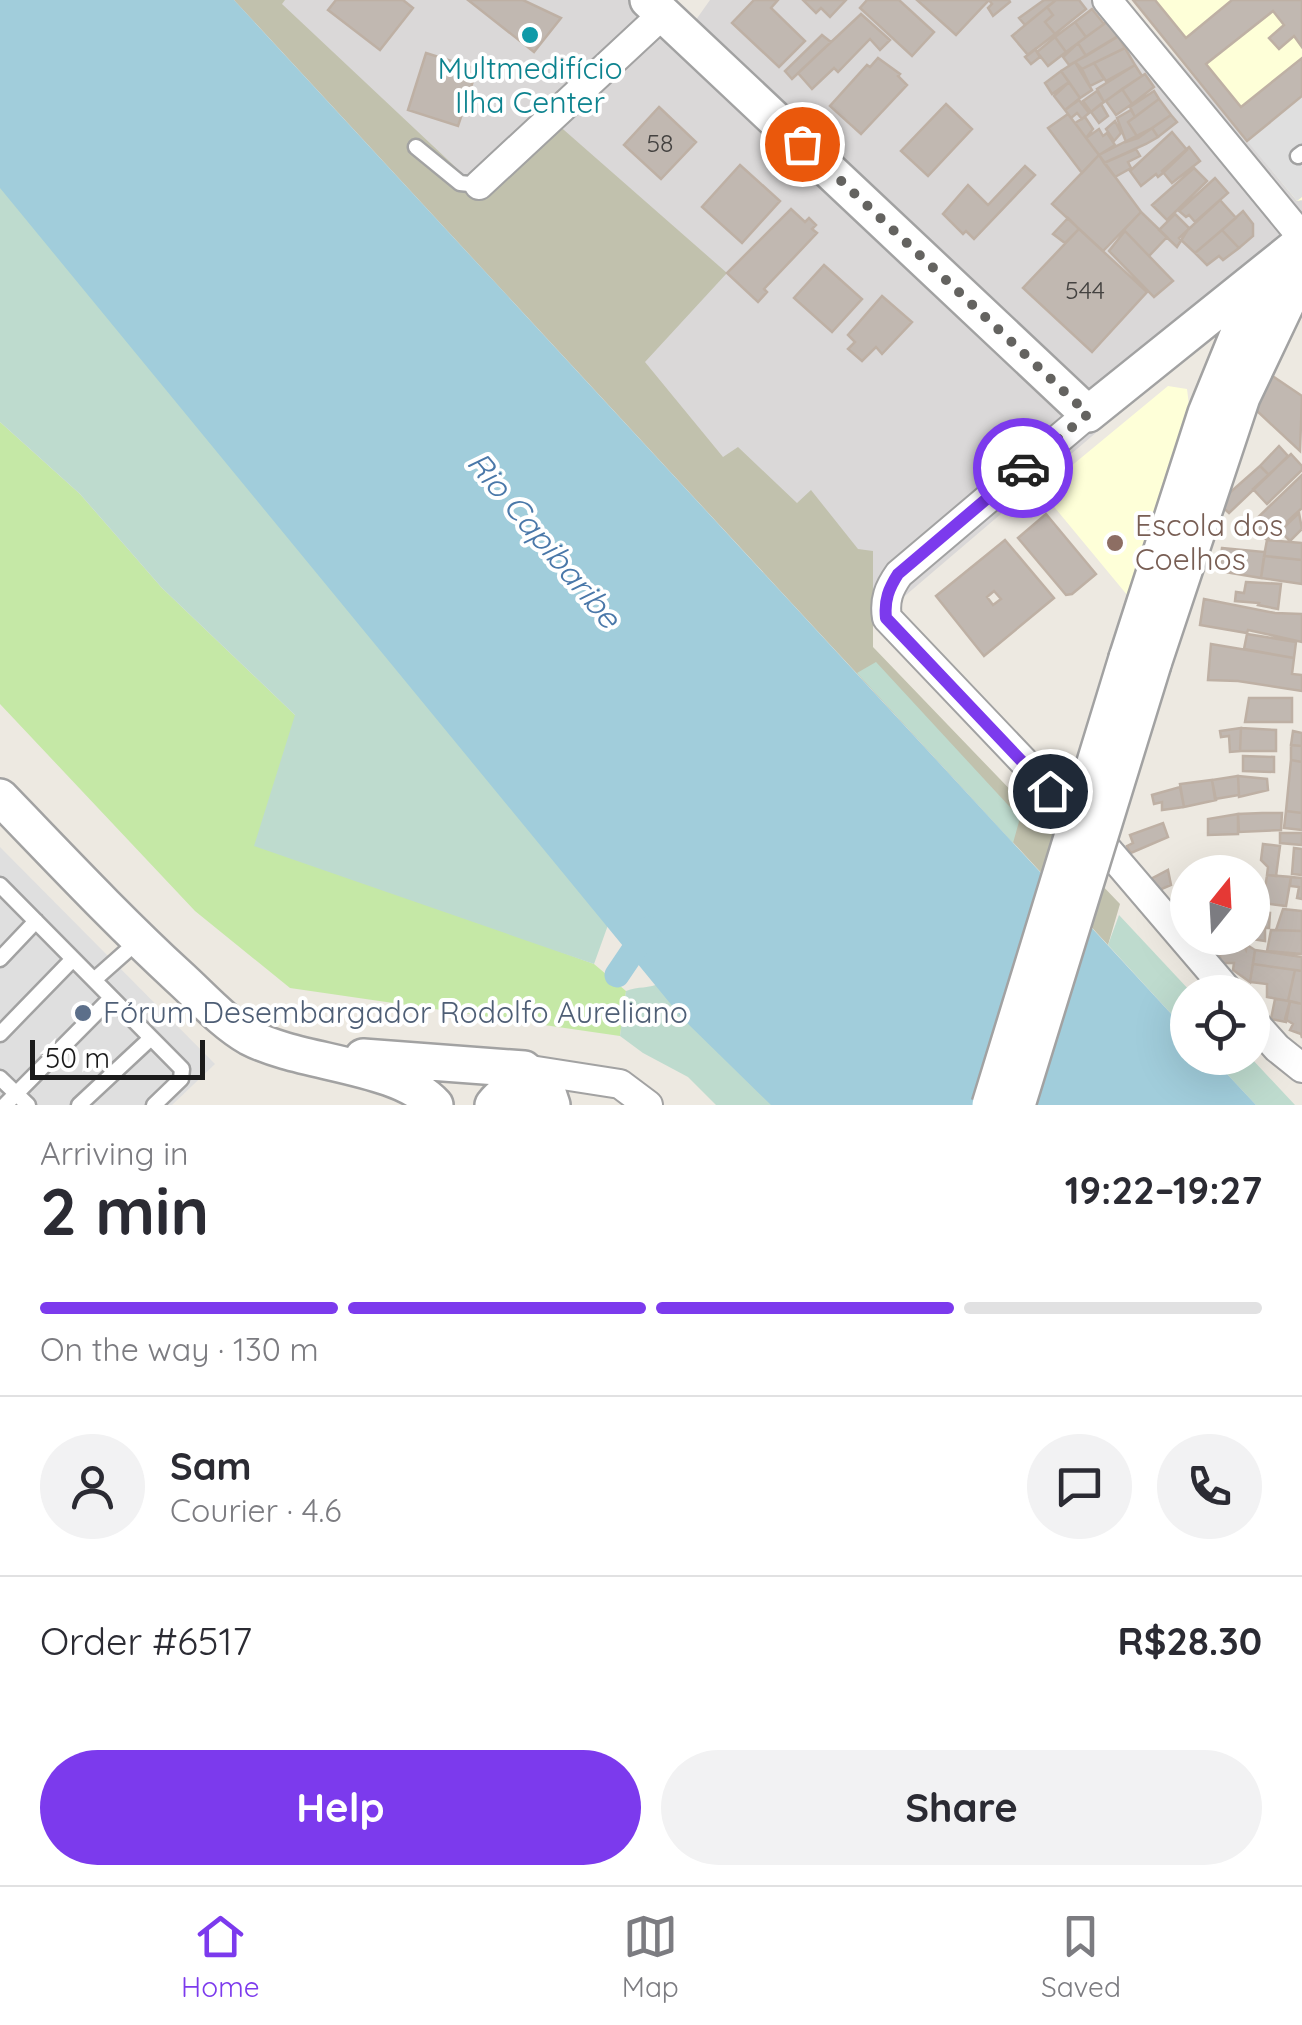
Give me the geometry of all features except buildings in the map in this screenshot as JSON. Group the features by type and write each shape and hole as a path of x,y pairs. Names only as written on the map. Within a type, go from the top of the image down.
{"street":[{"path":"1107,0 1302,241"},
{"path":"478,185 662,5 1088,414"},
{"path":"1214,975 1104,847 886,618 889,588 898,574 1088,414 1302,241"},
{"path":"1206,413 1251,308 1302,241"},
{"path":"990,1105 1140,661 1242,397 1300,275 1302,259"},
{"path":"1261,353 1290,320 1302,313"},
{"path":"1017,1105 1210,394 1198,372 1178,366 1100,382 1052,379"},
{"path":"0,797 139,941 231,1024 250,1037 293,1052 400,1082 420,1091 435,1105"},
{"path":"1270,1040 1302,1068"},
{"path":"293,1052 524,1068 595,1077 620,1084 648,1105"},
{"path":"524,1068 548,1090 552,1105"},
{"path":"494,1105 504,1092 513,1090 528,1094 539,1105"}],"lane":[{"path":"416,146 460,183 478,185"},
{"path":"0,885 183,1074 154,1105"},
{"path":"0,959 36,921"},
{"path":"94,980 139,941"},
{"path":"0,1034 73,960"},
{"path":"11,1099 111,998"},
{"path":"79,1105 151,1038"},
{"path":"0,1078 11,1099 28,1105"}],"shaded area":[{"path":"234,0 664,0 693,24 710,0 1126,0 1302,201 1302,257 838,653"},
{"path":"234,0 285,0 282,4 482,192 556,123 727,273 645,362 723,457 738,447 797,503 811,490 858,549 873,551 873,647 1120,904 1108,945"},
{"path":"1133,0 1302,0 1302,200 1297,201"},
{"path":"1302,96 1302,197 1297,201 1247,141"},
{"path":"0,160 612,914 594,964 254,846 295,715 162,588 80,494 0,422"},
{"name":"Escola dos Coelhos","path":"1168,386 1187,389 1189,405 1128,596 1041,491"},
{"path":"876,662 1020,818 1013,843 857,673"},
{"name":"Fórum Desembargador Rodolfo Aureliano","path":"0,847 215,1064 172,1105 0,1105"},
{"path":"1119,915 1175,975 1170,975 1170,1012 1108,945"},
{"path":"661,983 778,1105 716,1105 688,1077 620,1036 626,991"},
{"path":"1228,1075 1267,1075 1295,1105 1256,1105"}],"green space":[{"path":"0,422 80,494 162,588 295,715 509,933 594,964 626,991 620,1036 290,988 195,911 0,704"}],"water":[{"name":"Rio Capibaribe","path":"0,0 234,0 1170,1013 1170,1075 1228,1075 1256,1105 771,1105 683,1019 0,188"}],"waterway":[{"path":"617,975 648,929"}],"way so far":[{"path":"802,144 1088,414 1023,468"}],"place":[{"name":"Multmedifício Ilha Center","path":"530,35"},
{"name":"Escola dos Coelhos","path":"1115,543"},
{"name":"Fórum Desembargador Rodolfo Aureliano","path":"83,1013"}],"route":[{"path":"1023,468 898,574 889,588 885,607 886,618 1050,791"}]}
